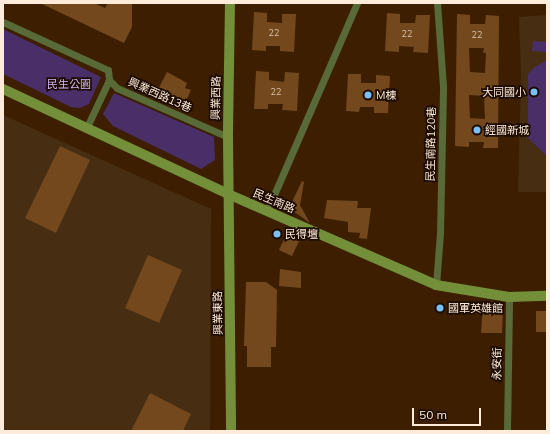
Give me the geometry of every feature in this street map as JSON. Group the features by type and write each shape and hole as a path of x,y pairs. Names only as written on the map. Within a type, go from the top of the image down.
{"main road":[{"name":"興業西路","path":"228,194 230,3"},
{"name":"民生南路","path":"3,89 228,194 436,285 509,296 547,296"},
{"name":"興業東路","path":"228,194 231,431"}],"street":[{"path":"267,211 357,3"},
{"name":"民生南路120巷","path":"436,285 440,234 443,86 437,3"},
{"name":"興業西路13巷","path":"3,22 108,70 109,80 117,88 228,137"},
{"path":"87,127 109,80"},
{"name":"永安街","path":"507,431 509,296"}],"shaded area":[{"name":"大同國小","path":"547,15 547,192 518,192 521,77 519,17"},
{"path":"3,115 211,209 210,431 3,431"}],"green space":[{"name":"民生公園","path":"3,29 101,77 89,104 80,108 71,107 3,74"},
{"path":"533,41 547,42 546,52 532,51"},
{"path":"547,60 547,156 528,138 528,74 535,67"},
{"name":"民生公園","path":"114,93 214,137 215,160 201,169 113,126 103,114"}],"building":[{"path":"40,3 94,3 105,8 108,3 132,3 132,27 124,43"},
{"path":"254,12 267,13 267,22 282,23 282,14 296,14 294,52 280,51 280,46 266,46 266,51 252,50"},
{"path":"387,13 400,14 400,23 415,23 416,15 430,15 428,53 413,52 414,47 399,46 399,52 385,51"},
{"path":"457,14 470,15 470,24 485,24 486,15 499,16 498,148 483,148 484,142 469,142 469,147 455,146","holes":["469,48 484,48 483,53 486,53 485,73 470,72","469,95 484,96 485,119 470,118"]},
{"path":"256,71 269,72 269,80 284,82 285,72 299,73 297,111 282,110 283,104 268,104 268,109 254,109"},
{"path":"167,72 187,83 185,88 191,90 182,110 154,97"},
{"name":"M棟","path":"348,74 361,74 361,83 376,83 376,75 390,76 388,113 374,113 374,107 360,107 359,112 346,111"},
{"path":"60,146 90,160 56,233 25,218"},
{"path":"302,181 304,182 300,205 310,223 289,208"},
{"path":"327,200 358,201 357,208 371,208 367,239 359,238 360,233 348,232 348,222 324,218"},
{"path":"287,233 300,239 292,256 279,250"},
{"path":"148,255 182,270 159,323 125,308"},
{"path":"280,269 301,272 301,288 279,286"},
{"path":"246,282 266,282 277,290 276,347 271,347 271,367 247,367 247,346 244,346"},
{"path":"483,305 499,306 503,311 502,333 481,333"},
{"path":"536,311 547,311 547,332 536,332"},
{"path":"150,393 191,414 183,431 131,431"}],"place":[{"name":"大同國小","path":"534,92"},
{"name":"M棟","path":"368,95"},
{"name":"經國新城","path":"477,130"},
{"name":"民得壇","path":"277,234"},
{"name":"國軍英雄館","path":"440,308"}]}
